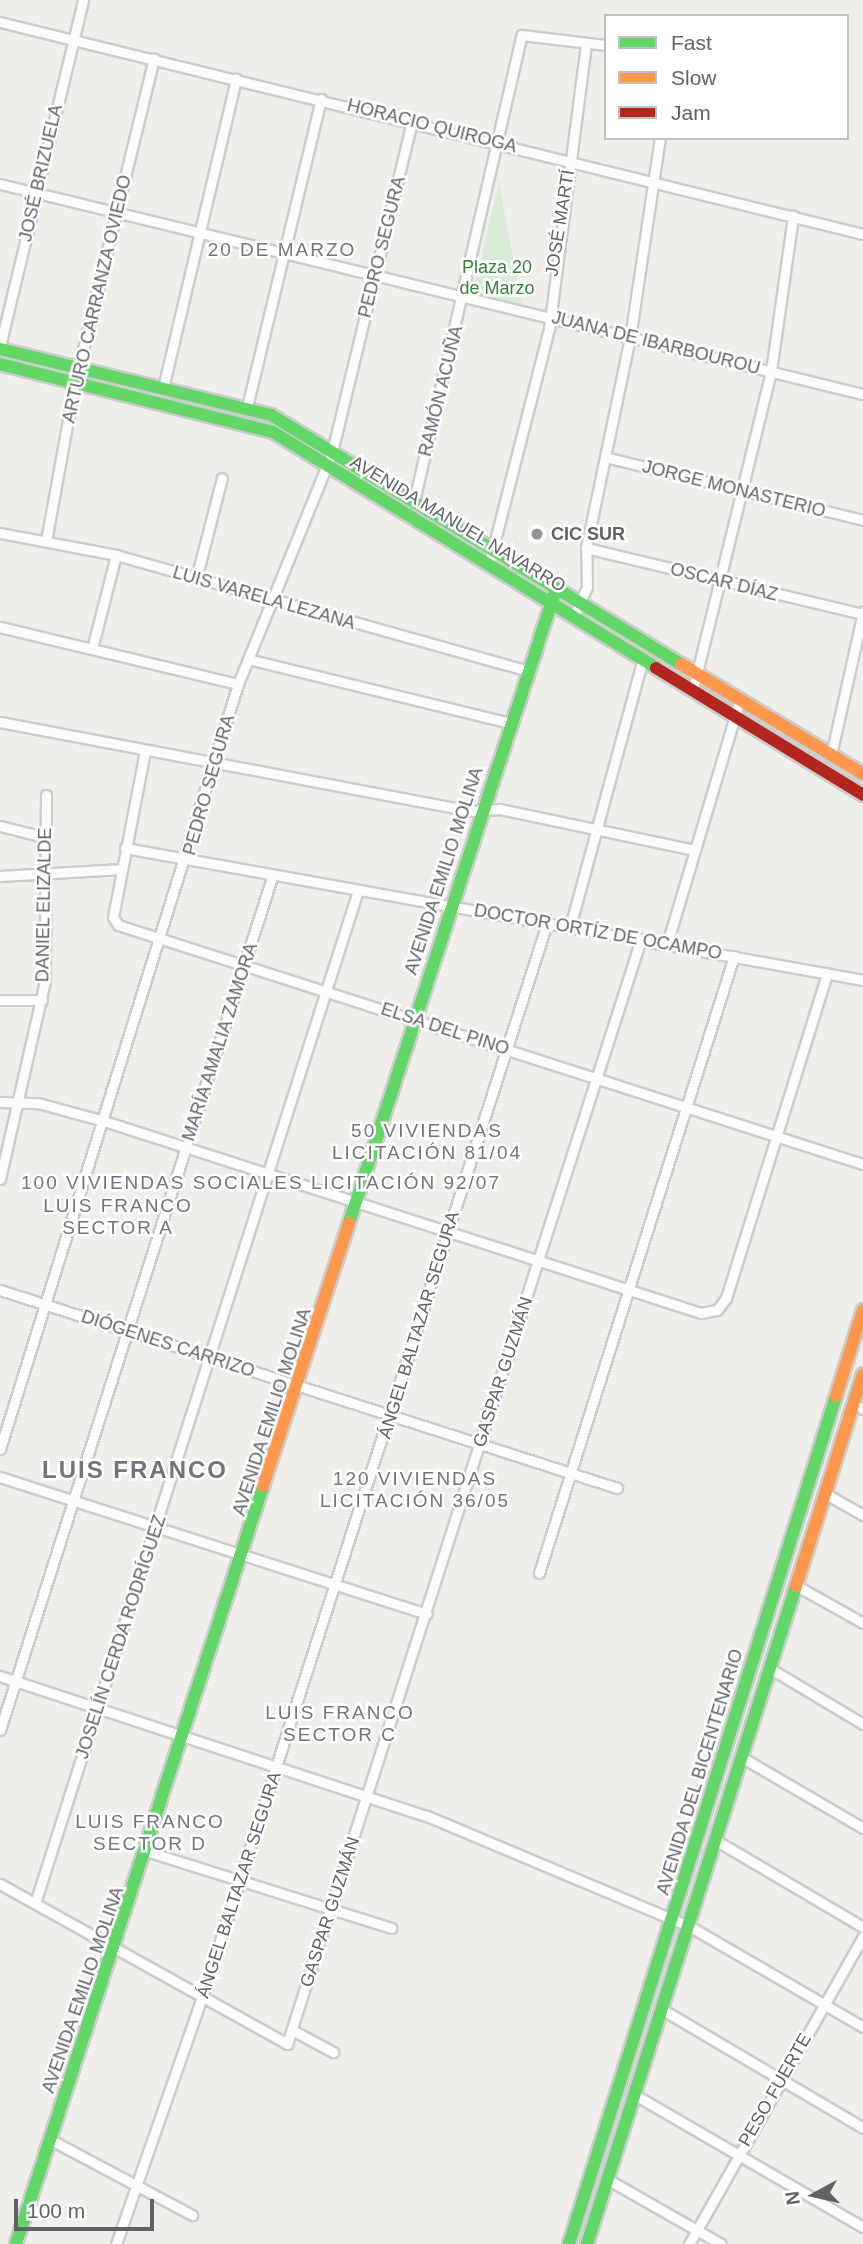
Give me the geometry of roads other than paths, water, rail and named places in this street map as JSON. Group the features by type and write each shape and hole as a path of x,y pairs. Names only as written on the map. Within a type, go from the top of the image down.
{"main road":[{"name":"AVENIDA MANUEL NAVARRO","path":"0,348 247,407 332,452 863,774"},
{"name":"AVENIDA MANUEL NAVARRO","path":"0,364 257,426 327,465 863,795"},
{"name":"AVENIDA EMILIO MOLINA","path":"16,2244 149,1852 526,670 549,601 556,589"},
{"name":"AVENIDA DEL BICENTENARIO","path":"569,2244 674,1920 863,1310"},
{"name":"AVENIDA DEL BICENTENARIO","path":"587,2244 826,1494 858,1406 863,1374"}],"street":[{"name":"JOSÉ BRIZUELA","path":"0,348 83,0"},
{"name":"HORACIO QUIROGA","path":"0,22 412,121 863,234"},
{"name":"RAMÓN ACUÑA","path":"414,501 501,143 522,35 586,43"},
{"path":"586,43 604,45"},
{"name":"JOSÉ MARTÍ","path":"489,564 495,551 549,316 586,43"},
{"name":"ARTURO CARRANZA OVIEDO","path":"46,541 75,382 155,59"},
{"path":"163,388 236,79"},
{"path":"247,407 321,99"},
{"name":"PEDRO SEGURA","path":"0,1449 188,859 238,684 275,603 332,452 412,121"},
{"path":"574,616 582,604 586,548 630,338 660,140"},
{"name":"JUANA DE IBARBOUROU","path":"0,184 863,394"},
{"path":"693,689 701,675 771,372 793,216"},
{"name":"JORGE MONASTERIO","path":"605,457 863,520"},
{"path":"196,579 222,478"},
{"name":"LUIS VARELA LEZANA","path":"0,533 116,555 275,603 526,670"},
{"name":"OSCAR DÍAZ","path":"586,548 863,613"},
{"path":"92,649 116,555"},
{"path":"831,755 863,613"},
{"path":"0,627 238,684"},
{"path":"248,659 510,723"},
{"path":"570,928 593,828 643,659"},
{"path":"667,944 740,699"},
{"path":"0,722 217,764 593,828 694,850"},
{"path":"0,876 121,869 145,751"},
{"name":"DANIEL ELIZALDE","path":"0,1179 21,1102 42,1000 46,794"},
{"path":"0,827 44,837"},
{"name":"DOCTOR ORTÍZ DE OCAMPO","path":"125,848 863,980"},
{"name":"ELSA DEL PINO","path":"121,869 114,922 863,1164"},
{"name":"MARÍA AMALIA ZAMORA","path":"0,1730 76,1501 127,1331 273,874"},
{"name":"JOSELÍN CERDA RODRÍGUEZ","path":"35,1903 270,1174 358,890"},
{"name":"ÁNGEL BALTAZAR SEGURA","path":"116,2244 202,1997 278,1766 547,923"},
{"name":"GASPAR GUZMÁN","path":"202,1997 287,2044 427,1614 641,939"},
{"path":"539,1573 734,956"},
{"path":"0,1102 21,1102 104,1121 701,1313 717,1310 777,1135 827,973"},
{"path":"0,1000 42,1000"},
{"name":"DIÓGENES CARRIZO","path":"0,1290 617,1488"},
{"path":"0,1477 427,1614"},
{"path":"826,1494 863,1515"},
{"path":"797,1586 863,1623"},
{"path":"771,1669 863,1724"},
{"path":"0,1676 368,1796 674,1920 863,2027"},
{"path":"743,1758 863,1828"},
{"path":"716,1841 863,1927"},
{"path":"149,1852 391,1928"},
{"path":"0,1884 117,1947 202,1997"},
{"name":"PESO FUERTE","path":"689,2244 863,1936"},
{"path":"663,2010 863,2128"},
{"path":"292,2030 332,2052"},
{"path":"635,2095 863,2227"},
{"path":"51,2140 192,2215"},
{"path":"607,2179 720,2244"}],"place":[{"name":"CIC SUR","path":"537,534"}],"district":[{"name":"20 DE MARZO","path":"282,250"},
{"name":"50 VIVIENDAS LICITACIÓN 81/04","path":"427,1142"},
{"name":"100 VIVIENDAS SOCIALES LICITACIÓN 92/07","path":"261,1183"},
{"name":"LUIS FRANCO SECTOR A","path":"118,1217"},
{"name":"LUIS FRANCO","path":"135,1470"},
{"name":"120 VIVIENDAS LICITACIÓN 36/05","path":"415,1490"},
{"name":"LUIS FRANCO SECTOR C","path":"340,1724"},
{"name":"LUIS FRANCO SECTOR D","path":"150,1833"}],"park label":[{"name":"Plaza 20 de Marzo","path":"497,278"}]}
